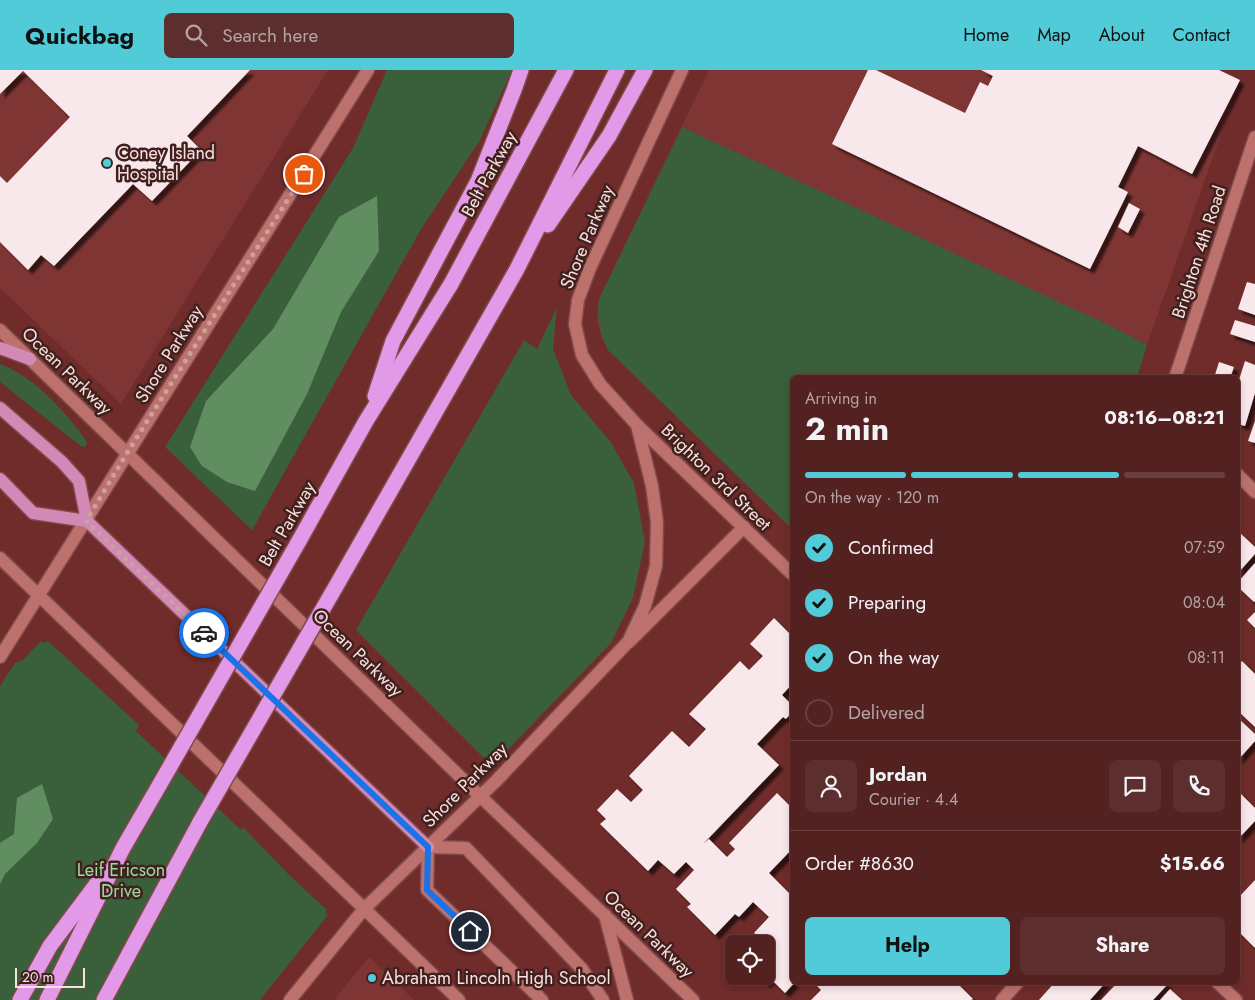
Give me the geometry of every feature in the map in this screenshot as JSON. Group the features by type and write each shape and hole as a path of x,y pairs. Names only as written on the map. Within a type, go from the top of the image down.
{"highway":[{"path":"366,421 393,341 478,181 521,70"},
{"name":"Belt Parkway","path":"47,1000 123,848 366,421 450,284 566,70"},
{"path":"104,1000 200,822 517,269 616,70"},
{"path":"517,269 609,136 645,70"},
{"path":"20,1000 50,946 123,848"},
{"path":"114,1000 142,928"}],"main road":[{"name":"Shore Parkway","path":"0,657 368,70"},
{"name":"Shore Parkway","path":"628,642 645,606 656,566 657,522 652,486 637,426 600,384 582,355 575,324 578,300 590,268 682,70"},
{"name":"Brighton 4th Road","path":"1176,375 1255,136"},
{"name":"Ocean Parkway","path":"0,330 693,1000"},
{"path":"0,348 30,359"},
{"path":"0,408 62,462 79,481 86,521"},
{"name":"Brighton 3rd Street","path":"637,426 790,572"},
{"path":"1240,477 1255,492"},
{"path":"0,479 33,512 86,521 428,847 466,848 582,969 603,1000"},
{"name":"Shore Parkway","path":"290,1000 364,909 480,796 628,642 744,527"},
{"path":"0,558 459,1000"},
{"path":"428,847 427,890 542,1000"},
{"path":"605,915 627,1000"},
{"path":"1002,1000 1015,985"},
{"path":"1220,985 1236,1000"}],"shaded area":[{"path":"0,70 328,70 121,404 0,288"},
{"path":"709,70 1219,70 1240,80 1147,345 1113,327 811,375 790,375 790,527 608,350 601,336 597,321 599,299"},
{"name":"Abraham Lincoln High School","path":"369,957 414,1000 334,1000"}],"green space":[{"path":"387,70 512,70 480,140 420,231 252,530 165,447 353,148"},
{"path":"682,127 1113,327 1147,345 1138,375 790,375 790,527 608,350 598,319 599,299"},
{"path":"377,196 379,251 341,312 307,394 255,491 227,482 202,466 190,447 206,401 273,329 339,217"},
{"path":"557,307 553,349 571,395 610,441 634,483 645,542 633,598 611,643 492,766 356,630 524,340 537,349"},
{"path":"0,364 26,378 49,397 78,430 87,442 86,446 82,447 0,382"},
{"name":"Leif Ericson Drive","path":"41,641 43,643 48,641 139,725 136,731 241,830 243,827 288,874 327,910 325,912 328,915 260,1000 0,1000 0,686 15,663 22,661"},
{"path":"42,784 53,819 37,843 5,874 0,884 0,843 14,834 17,798"}],"building":[{"name":"Coney Island Hospital","path":"0,70 250,70 187,136 201,150 152,201 133,184 54,266 41,255 28,270 0,242 0,176 7,183 70,117 23,71 0,94"},
{"path":"868,70 876,70 965,113 980,82 988,86 993,76 981,70 1219,70 1240,80 1192,174 1138,146 1118,187 1128,192 1090,269 832,144"},
{"path":"1129,203 1140,209 1128,233 1118,227"},
{"path":"1247,282 1255,284 1255,315 1238,309"},
{"path":"1235,320 1255,326 1255,342 1230,334"},
{"path":"1245,361 1255,365 1255,393 1245,426 1240,425 1240,377"},
{"path":"1219,362 1234,367 1231,375 1215,375"},
{"path":"1255,421 1255,443 1248,441"},
{"path":"1240,533 1255,547 1255,554 1240,571"},
{"path":"1255,563 1254,602 1240,589 1240,580"},
{"path":"1255,612 1255,628 1247,620"},
{"path":"774,618 790,634 790,686 782,695 790,703 790,714 786,719 783,717 757,744 779,765 703,844 709,839 727,857 735,849 729,843 777,793 790,806 790,851 769,873 790,894 790,985 792,985 785,993 775,983 775,935 757,935 754,933 769,917 753,902 739,917 735,914 715,935 687,907 691,904 676,889 694,870 686,862 674,874 658,860 648,871 600,824 606,819 597,810 617,789 631,802 643,790 629,776 672,731 689,747 706,729 689,714 740,661 749,670 763,656 750,644"},
{"path":"1242,661 1255,674 1255,727 1240,713 1240,664"},
{"path":"1240,720 1255,734 1255,741 1240,758"},
{"path":"1240,793 1255,808 1255,821 1240,837"},
{"path":"1255,880 1255,948 1240,933 1240,896"},
{"path":"816,985 959,985 973,999 811,1000 821,990"},
{"path":"1052,985 1103,985 1090,1000 1039,1000"},
{"path":"1115,985 1167,985 1153,1000 1101,1000"},
{"path":"1170,989 1182,1000 1160,1000"}],"way so far":[{"path":"204,633 86,521 304,174"}],"place":[{"name":"Coney Island Hospital","path":"107,163"},
{"name":"Abraham Lincoln High School","path":"372,978"}],"route":[{"path":"204,633 428,847 427,890 470,931"}]}
